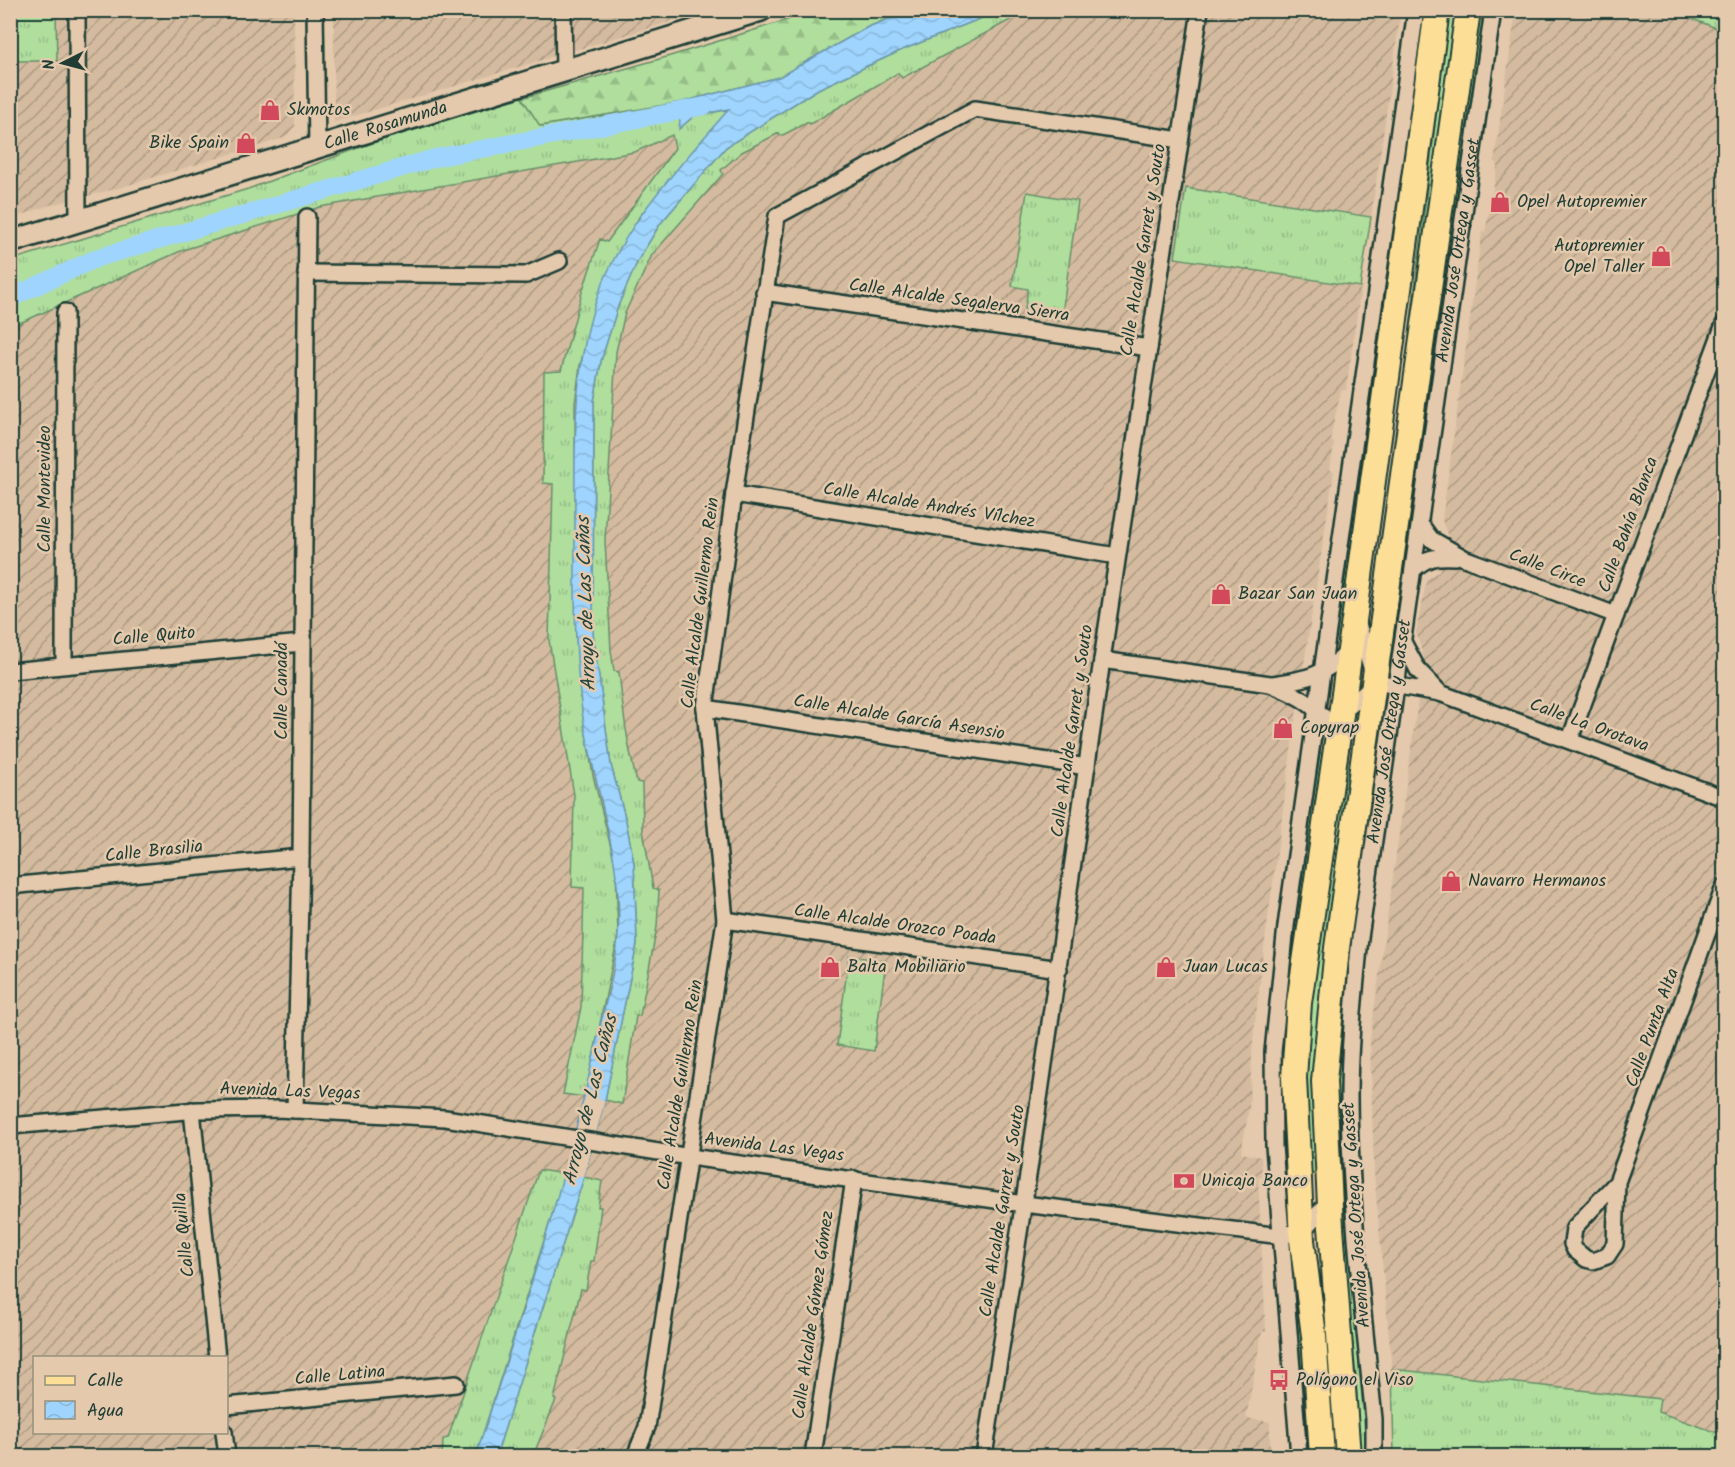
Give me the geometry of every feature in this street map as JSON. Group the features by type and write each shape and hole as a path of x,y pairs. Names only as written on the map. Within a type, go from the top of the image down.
{"main road":[{"name":"Calle Rosamunda","path":"10,242 761,10"},
{"path":"1322,1456 1319,1394 1304,1254 1291,1234 1294,1078 1298,1014 1437,10"},
{"name":"Avenida José Ortega y Gasset","path":"1348,1456 1335,1284 1324,1081 1337,948 1386,684 1397,507 1468,10"}],"street":[{"path":"77,10 78,221"},
{"path":"315,10 317,148"},
{"path":"562,10 564,72"},
{"name":"Calle Alcalde Garret y Souto","path":"984,1456 1024,1204 1117,556 1200,10"},
{"path":"1299,1456 1291,1234 1274,1146 1273,1052 1286,926 1316,707 1416,10"},
{"name":"Avenida José Ortega y Gasset","path":"1374,1456 1374,1419 1352,1178 1349,1095 1360,938 1386,684 1403,642 1493,10"},
{"name":"Calle Alcalde Guillermo Rein","path":"635,1456 647,1427 725,920 705,708 734,494 777,216 975,110 1180,140"},
{"name":"Calle Canadá","path":"294,1110 301,857 306,217"},
{"path":"306,273 526,275 559,261"},
{"name":"Calle Alcalde Segalerva Sierra","path":"764,292 1149,348"},
{"name":"Calle Montevideo","path":"64,665 65,312"},
{"name":"Calle Bahía Blanca","path":"1570,739 1725,324"},
{"name":"Calle Alcalde Andrés Vílchez","path":"734,494 1117,556"},
{"name":"Calle Circe","path":"1420,524 1431,540 1464,558 1616,615"},
{"name":"Calle Circe","path":"1414,569 1425,559 1440,556 1464,558"},
{"path":"1102,660 1270,684 1292,692 1340,722 1386,684 1355,614"},
{"name":"Calle La Orotava","path":"1403,642 1418,670 1440,693"},
{"name":"Calle Quito","path":"10,670 302,643"},
{"path":"1270,684 1305,679 1321,674 1334,666 1350,650"},
{"name":"Calle La Orotava","path":"1386,684 1440,693 1725,798"},
{"name":"Calle Alcalde García Asensio","path":"705,708 1088,767"},
{"name":"Calle Brasilia","path":"10,886 301,857"},
{"name":"Calle Punta Alta","path":"1617,1182 1574,1228 1572,1244 1575,1250 1586,1259 1593,1261 1607,1256 1615,1244 1617,1182 1725,887"},
{"name":"Calle Alcalde Orozco Poada","path":"725,920 1059,969"},
{"name":"Avenida Las Vegas","path":"10,1126 192,1110 294,1110 445,1118 690,1157 1024,1204 1291,1234"},
{"name":"Calle Quilla","path":"192,1110 217,1356"},
{"name":"Calle Alcalde Gómez Gómez","path":"813,1456 854,1179"},
{"path":"1291,1234 1330,1201"},
{"path":"1304,1254 1335,1284"},
{"name":"Calle Latina","path":"228,1406 456,1384"},
{"path":"224,1434 227,1456"}],"shaded area":[{"path":"11,11 294,11 295,126 284,138 115,189 50,205 11,219"},
{"path":"334,11 706,11 334,122"},
{"path":"1027,11 1401,11 1346,390 1341,390 1332,430 1331,441 1334,443 1330,470 1334,471 1295,722 1265,940 1253,1040 1249,1108 1241,1153 1261,1157 1262,1177 1258,1178 1266,1332 1262,1331 1246,1418 1270,1422 1270,1456 11,1456 11,327 183,250 320,207 635,152 672,135 742,152 779,133 782,136 809,121 810,124 899,73 903,78"},
{"path":"1516,11 1724,11 1724,1452 1716,1456 1394,1456 1392,1369 1374,1173 1370,1040 1424,658 1416,632 1427,579 1439,571 1448,537 1442,520 1482,232 1485,233 1498,163 1494,162"}],"green space":[{"path":"11,10 56,11 57,61 11,61"},
{"path":"816,11 910,11 868,27 779,77 682,102 540,126 522,98 670,56"},
{"path":"999,11 1027,11 902,78 898,73 810,124 808,122 781,136 779,133 742,152 721,170 723,174 652,255 625,313 616,352 605,541 611,650 614,671 619,672 626,727 637,782 642,783 643,830 653,888 659,890 657,927 640,1016 636,1016 622,1104 605,1100 637,944 634,863 626,821 611,765 593,633 594,401 601,361 618,306 638,260 660,224 726,147 818,89 902,50"},
{"path":"1422,11 1430,11 1342,638 1336,637"},
{"path":"1449,11 1457,11 1404,410 1400,409"},
{"path":"1477,11 1484,11 1398,627 1391,626"},
{"path":"1684,11 1724,11 1724,31 1682,15"},
{"path":"522,97 541,126 682,102 680,128 694,116 730,109 639,217 597,300 580,366 575,404 576,636 582,709 593,775 616,868 618,936 585,1097 563,1094 581,1007 584,888 572,887 574,795 549,640 553,484 543,483 544,372 561,371 582,292 600,239 607,242 675,148 672,135 635,152 320,207 183,250 11,327 11,260 248,189 375,142"},
{"path":"1186,188 1371,217 1360,287 1175,258"},
{"path":"1027,192 1078,201 1061,321 1024,315 1028,289 1012,286"},
{"path":"1319,753 1326,754 1291,1175 1283,1176 1281,1082 1283,1025 1294,923"},
{"path":"1344,759 1354,762 1318,1173 1309,1174 1307,1061 1310,1015"},
{"path":"1374,766 1378,767 1349,973 1341,1066 1343,1171 1336,1172 1337,1029"},
{"path":"849,956 886,961 874,1051 837,1045"},
{"path":"539,1170 565,1174 476,1456 442,1456 443,1439 448,1438"},
{"path":"584,1177 602,1181 598,1207 601,1207 594,1261 591,1261 586,1290 581,1289 554,1399 556,1400 533,1456 496,1456"},
{"path":"1339,1192 1345,1192 1367,1456 1360,1456 1356,1378"},
{"path":"1300,1285 1314,1456 1305,1456 1305,1411 1293,1286"},
{"path":"1392,1369 1660,1399 1658,1412 1724,1435 1724,1456 1394,1456"}],"water":[{"name":"Arroyo de Las Cañas","path":"910,11 999,11 902,50 818,89 726,147 660,224 638,260 618,306 601,361 594,401 593,633 611,765 626,821 634,863 637,944 605,1100 584,1177 496,1456 476,1456 542,1249 572,1145 617,948 619,907 616,879 582,711 576,622 576,416 582,358 596,301 620,248 636,223 672,175 729,109 694,116 679,129 682,102 779,77 868,27"}],"pier":[{"path":"585,1097 605,1100 584,1177 565,1174"}],"waterway":[{"path":"10,298 97,258 435,158 705,106"}],"place":[{"name":"Skmotos","path":"270,110"},
{"name":"Bike Spain","path":"246,143"},
{"name":"Opel Autopremier","path":"1500,202"},
{"name":"Autopremier Opel Taller","path":"1661,256"},
{"name":"Bazar San Juan","path":"1221,594"},
{"name":"Copyrap","path":"1283,728"},
{"name":"Navarro Hermanos","path":"1451,881"},
{"name":"Balta Mobiliario","path":"830,967"},
{"name":"Juan Lucas","path":"1166,967"},
{"name":"Unicaja Banco","path":"1184,1181"},
{"name":"Polígono el Viso","path":"1279,1380"}]}
